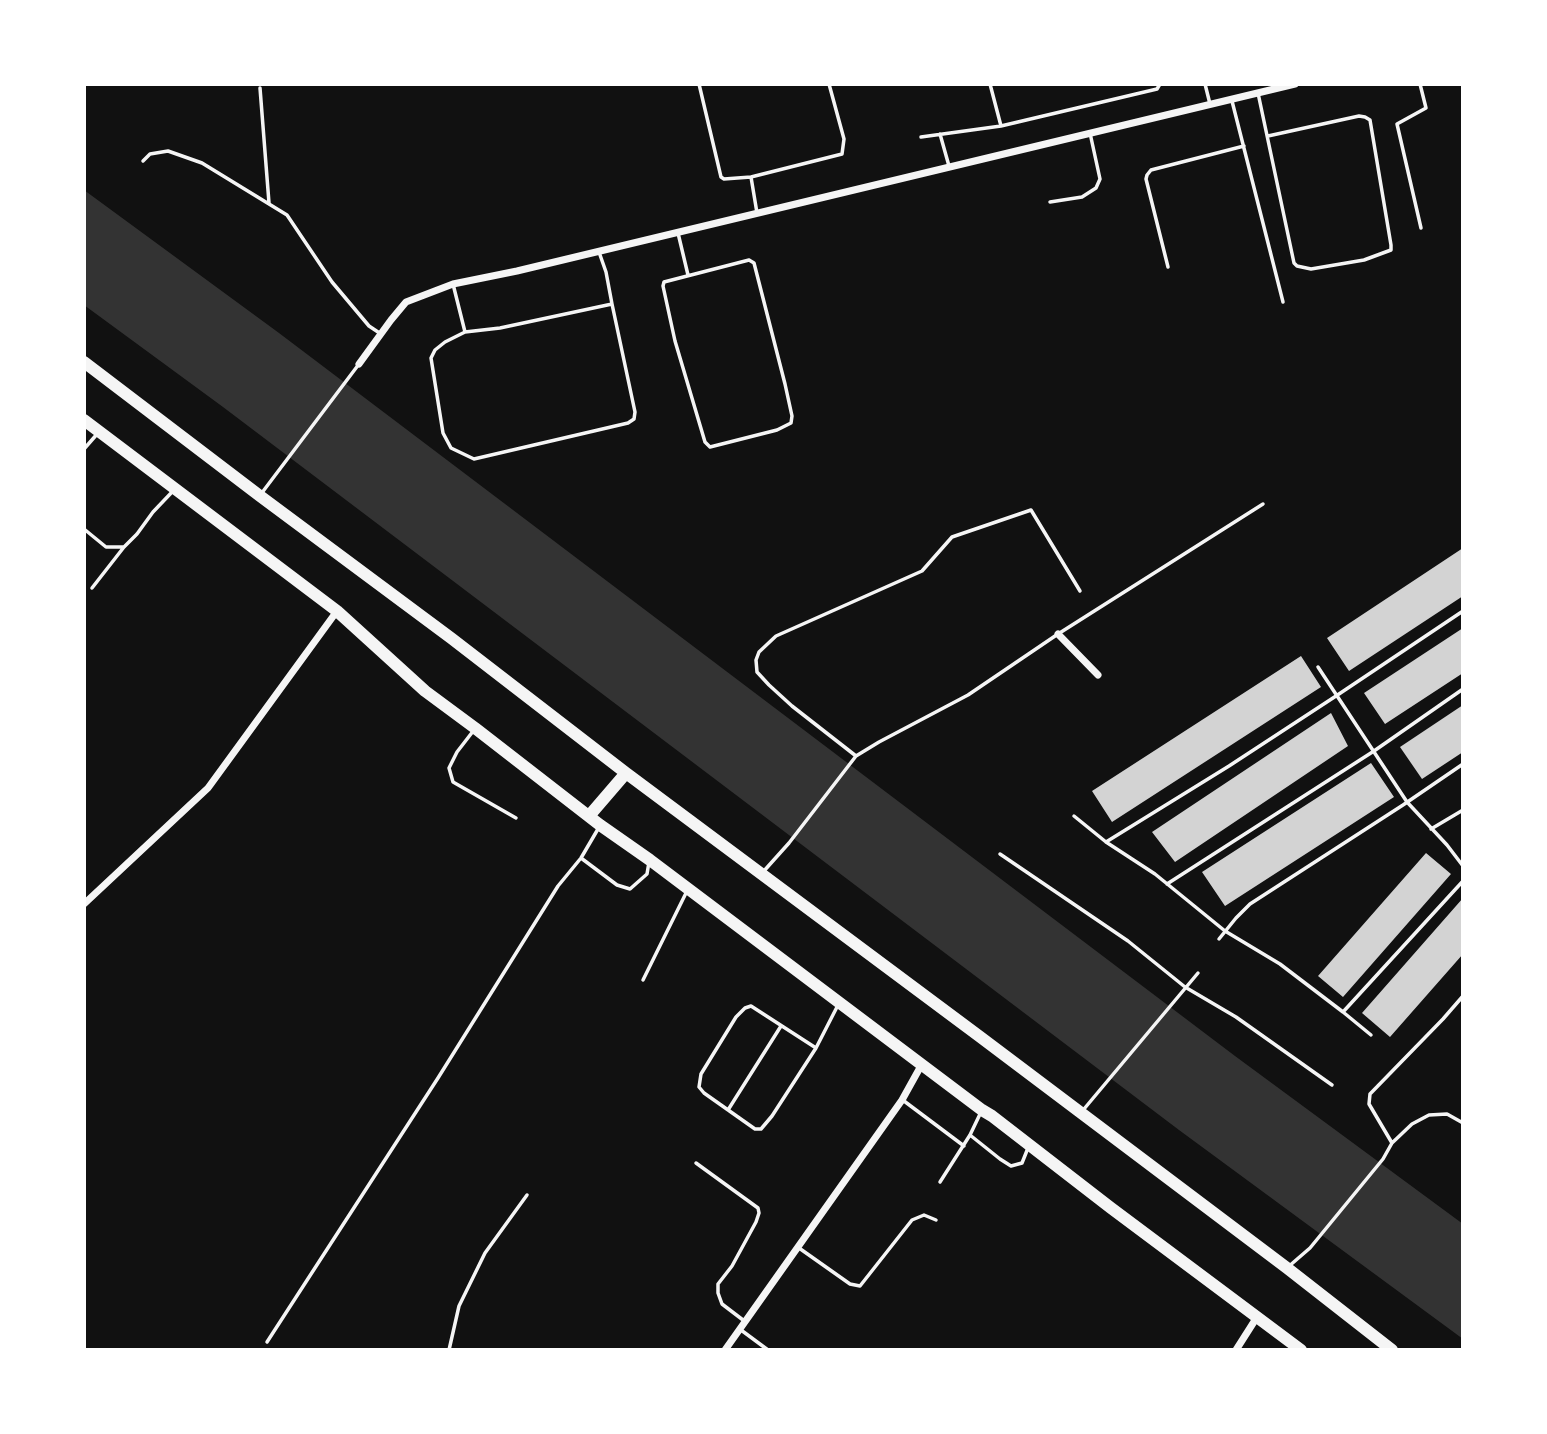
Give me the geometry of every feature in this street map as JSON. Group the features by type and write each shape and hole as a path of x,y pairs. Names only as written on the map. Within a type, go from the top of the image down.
{"highway":[{"path":"84,362 626,773 1287,1268 1392,1350"},
{"path":"84,420 337,611 425,691 600,825 1301,1350"},
{"path":"589,816 626,773"}],"street":[{"path":"359,365 406,302 453,284 599,252 1295,84"},
{"path":"84,904 208,788 337,611"},
{"path":"1058,635 1098,675"},
{"path":"725,1350 902,1100 922,1064"},
{"path":"1236,1350 1257,1317"}],"lane":[{"path":"699,84 721,177 724,180 751,177 842,154 844,139 829,84"},
{"path":"990,84 1001,125"},
{"path":"922,137 1001,125 1157,89 1160,84"},
{"path":"1205,84 1210,104"},
{"path":"1420,84 1426,108 1396,124 1420,229"},
{"path":"260,88 270,204"},
{"path":"1258,93 1294,263 1311,269 1329,267 1364,260 1391,250 1370,120 1359,116 1268,136"},
{"path":"1232,99 1283,302"},
{"path":"1050,202 1082,197 1096,188 1100,179 1090,132"},
{"path":"940,134 949,167"},
{"path":"1168,267 1147,175 1151,170 1244,146"},
{"path":"143,161 150,154 169,151 202,163 287,215 347,301 369,326 381,334"},
{"path":"751,177 757,213"},
{"path":"678,233 688,275"},
{"path":"599,252 606,272 635,412 634,419 628,423 474,459 451,448 443,433 431,358 435,350 444,342 465,332 500,328 612,304"},
{"path":"749,260 754,263 786,384 793,416 791,422 777,430 710,447 705,442 675,341 663,286 664,282 688,275 749,260"},
{"path":"453,284 465,332"},
{"path":"260,496 359,365"},
{"path":"84,449 100,432"},
{"path":"92,588 153,512 175,490"},
{"path":"761,873 789,843 856,756 879,741 968,695 1263,504"},
{"path":"856,756 793,706 757,672 756,660 759,652 776,636 922,571 953,537 1031,510 1080,591"},
{"path":"84,529 106,547 124,547"},
{"path":"1106,842 1229,766 1463,611"},
{"path":"1318,667 1407,802 1463,866"},
{"path":"1167,884 1374,751 1463,689"},
{"path":"475,728 449,768 453,782 516,818"},
{"path":"1219,939 1250,904 1463,764"},
{"path":"1431,829 1463,810"},
{"path":"1074,816 1106,842 1155,874 1225,931 1280,964 1371,1035"},
{"path":"267,1342 438,1078 558,886 581,858 600,825"},
{"path":"1000,854 1128,941 1185,987 1236,1017 1332,1085"},
{"path":"581,858 617,885 630,889 647,874 650,860"},
{"path":"1343,1012 1463,881"},
{"path":"643,980 688,889"},
{"path":"1081,1114 1198,973"},
{"path":"1392,1143 1369,1104 1370,1094 1463,996"},
{"path":"816,1048 751,1006 741,1010 736,1017 699,1080 699,1087 755,1129 761,1129 816,1048 839,1002"},
{"path":"728,1110 781,1026"},
{"path":"902,1100 964,1146"},
{"path":"940,1182 964,1146 982,1110"},
{"path":"1287,1268 1310,1248 1383,1158 1392,1143 1412,1124 1429,1115 1447,1114 1463,1123"},
{"path":"970,1135 1012,1166 1022,1163 1029,1145"},
{"path":"696,1163 758,1208 756,1222 732,1266 718,1284 722,1304 745,1322"},
{"path":"449,1350 458,1306 485,1253 527,1195"},
{"path":"797,1247 850,1284 860,1286 912,1220 925,1215 936,1220"},
{"path":"740,1329 768,1350"}],"shaded area":[{"path":"84,190 279,333 1235,1056 1463,1224 1463,1339 1179,1130 223,407 84,305"}],"building":[{"path":"1463,548 1463,596 1349,671 1327,638"},
{"path":"1463,628 1463,673 1385,724 1364,693"},
{"path":"1301,656 1321,687 1112,822 1092,791"},
{"path":"1463,705 1463,752 1422,779 1400,747"},
{"path":"1331,713 1348,746 1175,862 1152,832"},
{"path":"1371,763 1394,797 1225,906 1202,872"},
{"path":"1426,853 1451,874 1343,997 1318,976"},
{"path":"1463,898 1463,954 1390,1037 1362,1013"}]}
